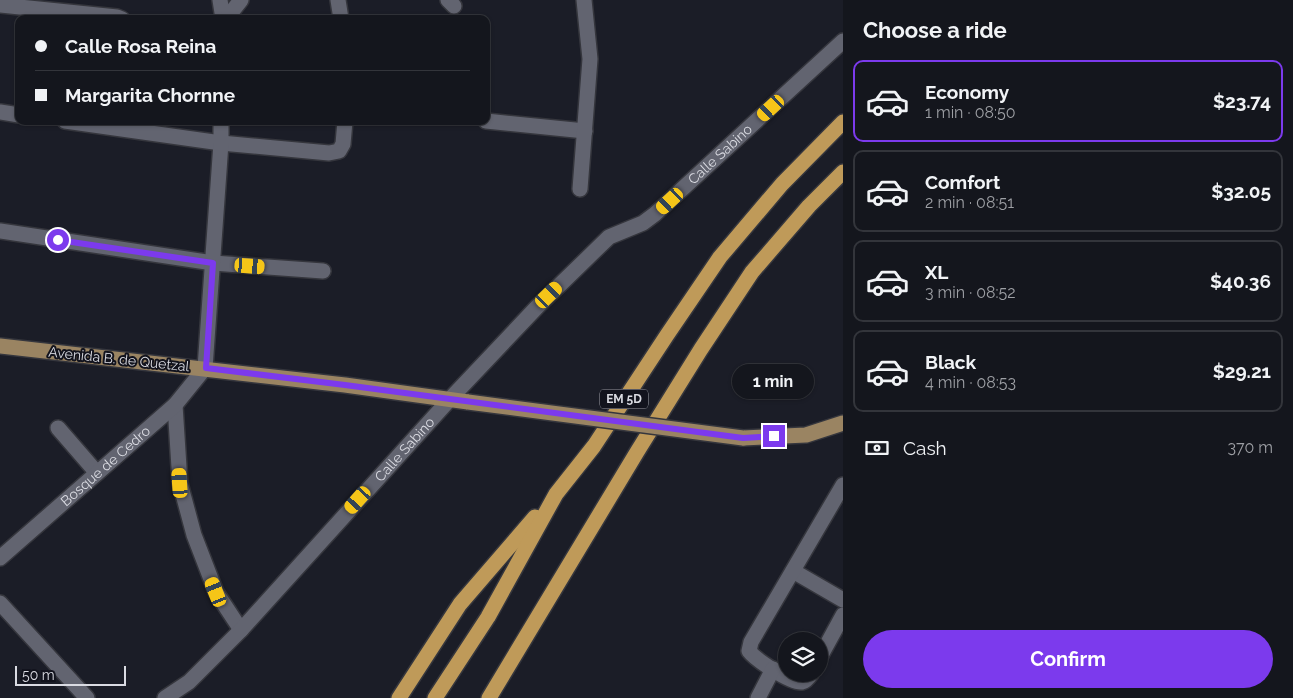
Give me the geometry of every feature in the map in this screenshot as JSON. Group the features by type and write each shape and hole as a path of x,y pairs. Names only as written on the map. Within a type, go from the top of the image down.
{"highway":[{"name":"EM 5D","path":"435,698 488,617 556,494 594,446 666,335 720,257 782,184 843,122"},
{"name":"EM 5D","path":"489,698 700,349 752,272 809,206 843,172"},
{"path":"399,698 460,604 556,494"}],"main road":[{"name":"Avenida B. de Quetzal","path":"0,346 345,385 743,438 806,435 843,423"}],"street":[{"path":"220,0 223,15"},
{"path":"228,15 241,0"},
{"path":"338,0 340,15"},
{"path":"580,189 590,59 584,0"},
{"path":"0,5 98,15"},
{"name":"Calle Sabino","path":"165,698 189,682 241,630 450,399 537,307 609,237 643,223 655,214 843,42"},
{"path":"0,112 15,114"},
{"path":"490,121 584,131"},
{"path":"93,125 221,143 329,153 338,150 342,144 344,125"},
{"path":"206,368 221,125"},
{"path":"0,231 213,263 323,271"},
{"name":"Bosque de Cedro","path":"0,558 175,406 206,368"},
{"path":"175,406 180,483 194,535 216,592 241,630"},
{"path":"58,428 97,473"},
{"path":"778,672 753,656 749,651 751,642 843,485"},
{"path":"793,571 843,600"},
{"path":"0,603 87,698"},
{"path":"828,642 843,615"},
{"path":"758,698 773,669"}],"route":[{"path":"58,240 213,263 206,368 743,438 774,436"}]}
